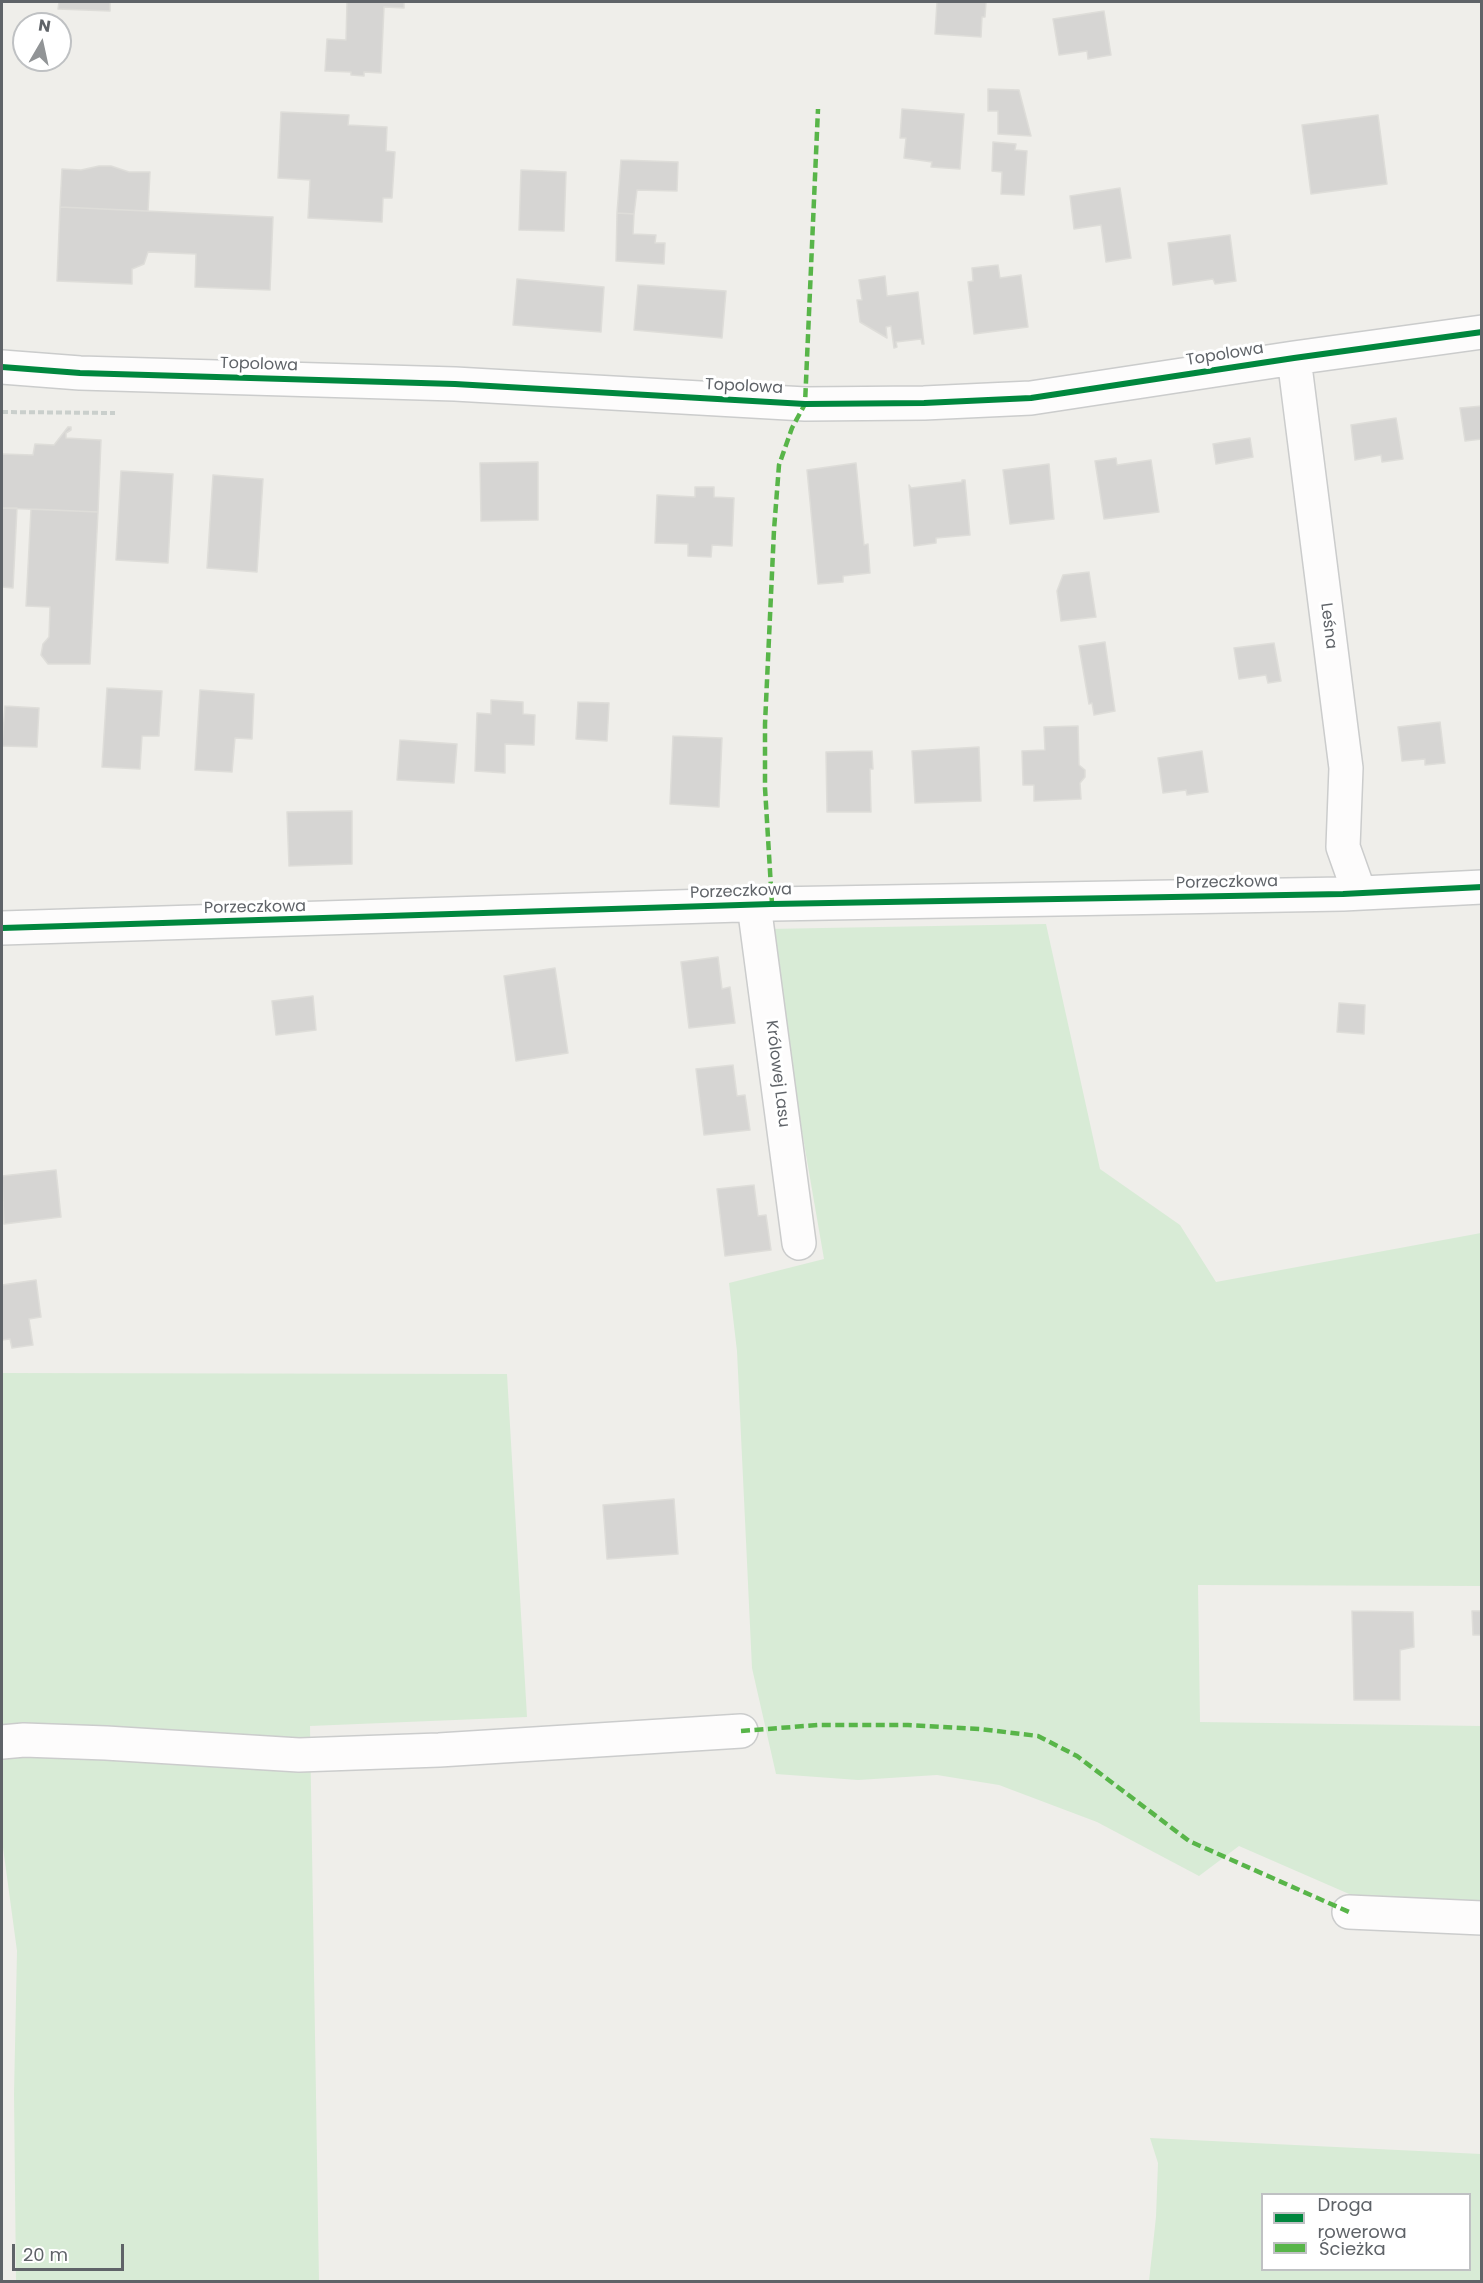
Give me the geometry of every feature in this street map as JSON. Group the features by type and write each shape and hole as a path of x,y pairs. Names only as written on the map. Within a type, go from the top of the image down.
{"street":[{"name":"Topolowa","path":"2,367 80,373 455,384 805,404 924,403 1031,399 1294,358 1482,332"},
{"name":"Leśna","path":"1294,358 1346,768 1343,847 1359,892"},
{"name":"Porzeczkowa","path":"2,928 754,905 1331,894 1482,887"},
{"name":"Królowej Lasu","path":"754,905 799,1243"},
{"path":"2,1742 24,1740 106,1743 299,1755 439,1750 741,1731"},
{"path":"1349,1912 1482,1918"}],"green space":[{"path":"1046,924 1100,1169 1180,1225 1216,1282 1481,1233 1481,1586 1198,1585 1200,1722 1481,1726 1481,1903 1356,1897 1239,1846 1199,1876 1097,1822 999,1785 937,1775 858,1780 776,1774 752,1668 737,1351 729,1283 824,1259 767,929"},
{"path":"2,1373 507,1374 527,1717 310,1726 319,2281 16,2281 14,2094 17,1951 2,1840"},
{"path":"1150,2138 1481,2154 1481,2281 1149,2281 1156,2217 1158,2163"}],"building":[{"path":"59,2 110,2 110,11 58,9"},
{"path":"347,2 404,2 404,8 384,7 381,73 364,72 364,76 351,75 351,72 325,71 327,39 346,40"},
{"path":"937,2 986,2 985,17 982,17 981,37 935,34"},
{"path":"1104,11 1111,55 1088,59 1087,51 1059,55 1053,19"},
{"path":"988,89 1019,90 1031,136 998,134 998,111 988,111"},
{"path":"902,109 964,114 960,169 931,167 932,162 904,158 906,138 900,138"},
{"path":"281,112 349,115 348,125 387,127 386,151 395,152 392,198 383,198 382,222 308,218 310,180 278,178"},
{"path":"1378,115 1387,184 1311,194 1302,125"},
{"path":"993,142 1016,144 1015,150 1027,151 1024,195 1001,194 1002,172 992,171"},
{"path":"621,160 678,162 677,191 637,190 634,214 617,213"},
{"path":"111,166 129,172 150,172 148,211 60,207 62,169 81,170"},
{"path":"521,170 566,172 564,231 519,230"},
{"path":"1120,188 1131,258 1106,262 1101,225 1074,229 1070,196"},
{"path":"60,207 273,217 270,290 195,287 196,254 148,252 144,264 132,269 132,284 57,281"},
{"path":"617,213 634,214 633,234 656,235 655,243 665,243 664,264 616,261"},
{"path":"1230,235 1236,281 1215,284 1213,279 1173,285 1168,243"},
{"path":"998,265 1000,278 1021,275 1028,327 974,334 968,282 973,281 972,268"},
{"path":"885,276 887,296 918,292 924,344 921,339 896,342 897,347 894,348 891,326 886,327 887,338 860,322 857,300 862,300 859,280"},
{"path":"517,279 604,287 601,332 513,325"},
{"path":"638,285 726,291 722,338 634,330"},
{"path":"1482,406 1482,439 1465,441 1460,408"},
{"path":"1396,418 1403,459 1382,462 1381,455 1355,460 1351,425"},
{"path":"68,427 71,427 71,430 66,433 66,438 101,440 98,512 2,508 2,454 33,455 35,444 54,445"},
{"path":"1250,438 1253,457 1216,464 1213,444"},
{"path":"1116,458 1117,465 1151,460 1159,512 1104,519 1095,461"},
{"path":"538,462 538,520 481,521 480,463"},
{"path":"856,463 864,545 868,544 870,573 843,576 843,582 818,584 807,470"},
{"path":"1049,464 1054,519 1010,524 1003,470"},
{"path":"121,471 173,474 168,563 116,560"},
{"path":"213,475 263,479 257,572 207,568"},
{"path":"965,480 970,535 936,538 936,543 914,546 909,485 911,488 962,482"},
{"path":"695,487 714,487 714,497 734,498 732,546 712,545 711,557 688,556 688,544 655,543 657,495 695,497"},
{"path":"2,508 17,508 13,588 2,587"},
{"path":"31,509 98,512 90,664 48,664 41,655 43,644 49,637 50,607 26,606"},
{"path":"1089,572 1096,617 1061,621 1057,591 1063,575"},
{"path":"1105,642 1115,711 1094,715 1092,703 1089,704 1079,646"},
{"path":"1274,643 1281,681 1268,683 1266,675 1239,679 1234,648"},
{"path":"107,688 162,691 159,736 142,736 140,769 102,767"},
{"path":"200,690 254,694 252,739 235,738 232,772 195,770"},
{"path":"491,700 523,702 523,714 535,715 534,745 505,744 505,773 475,771 477,713 491,714"},
{"path":"578,702 609,703 607,741 576,739"},
{"path":"5,706 39,708 37,747 2,746"},
{"path":"1440,722 1445,763 1425,765 1425,759 1402,761 1398,727"},
{"path":"1078,726 1079,765 1085,770 1085,777 1080,783 1081,799 1034,801 1034,785 1023,785 1022,751 1045,750 1044,727"},
{"path":"673,736 722,738 719,807 670,804"},
{"path":"400,740 457,744 454,783 397,780"},
{"path":"979,747 981,801 915,803 912,751"},
{"path":"872,751 871,812 827,812 826,752"},
{"path":"1202,751 1208,792 1187,795 1186,790 1163,793 1158,758"},
{"path":"352,811 352,864 289,866 287,812"},
{"path":"718,957 722,989 730,987 735,1023 689,1028 681,962"},
{"path":"555,968 568,1053 516,1061 504,976"},
{"path":"313,996 316,1030 276,1035 272,1001"},
{"path":"1339,1003 1365,1005 1364,1034 1337,1032"},
{"path":"733,1065 737,1096 745,1095 750,1130 704,1135 696,1069"},
{"path":"56,1170 61,1217 4,1224 2,1176"},
{"path":"754,1185 758,1216 766,1215 771,1250 725,1256 717,1189"},
{"path":"36,1280 41,1317 29,1319 33,1345 12,1348 10,1339 2,1340 2,1285"},
{"path":"674,1499 678,1554 607,1559 603,1505"},
{"path":"1352,1611 1413,1612 1414,1647 1400,1650 1400,1700 1354,1700"},
{"path":"1472,1611 1482,1611 1482,1635 1473,1635"}],"marked path":[{"path":"772,904 765,788 765,724 774,530 779,465 792,428 805,404 818,109"},
{"path":"741,1731 818,1725 908,1725 980,1729 1038,1736 1077,1756 1189,1841 1349,1912"}],"cycle path":[{"path":"2,367 80,373 455,384 805,404 924,403 1031,398 1482,332"},
{"path":"2,928 772,904 1343,894 1482,887"}]}
